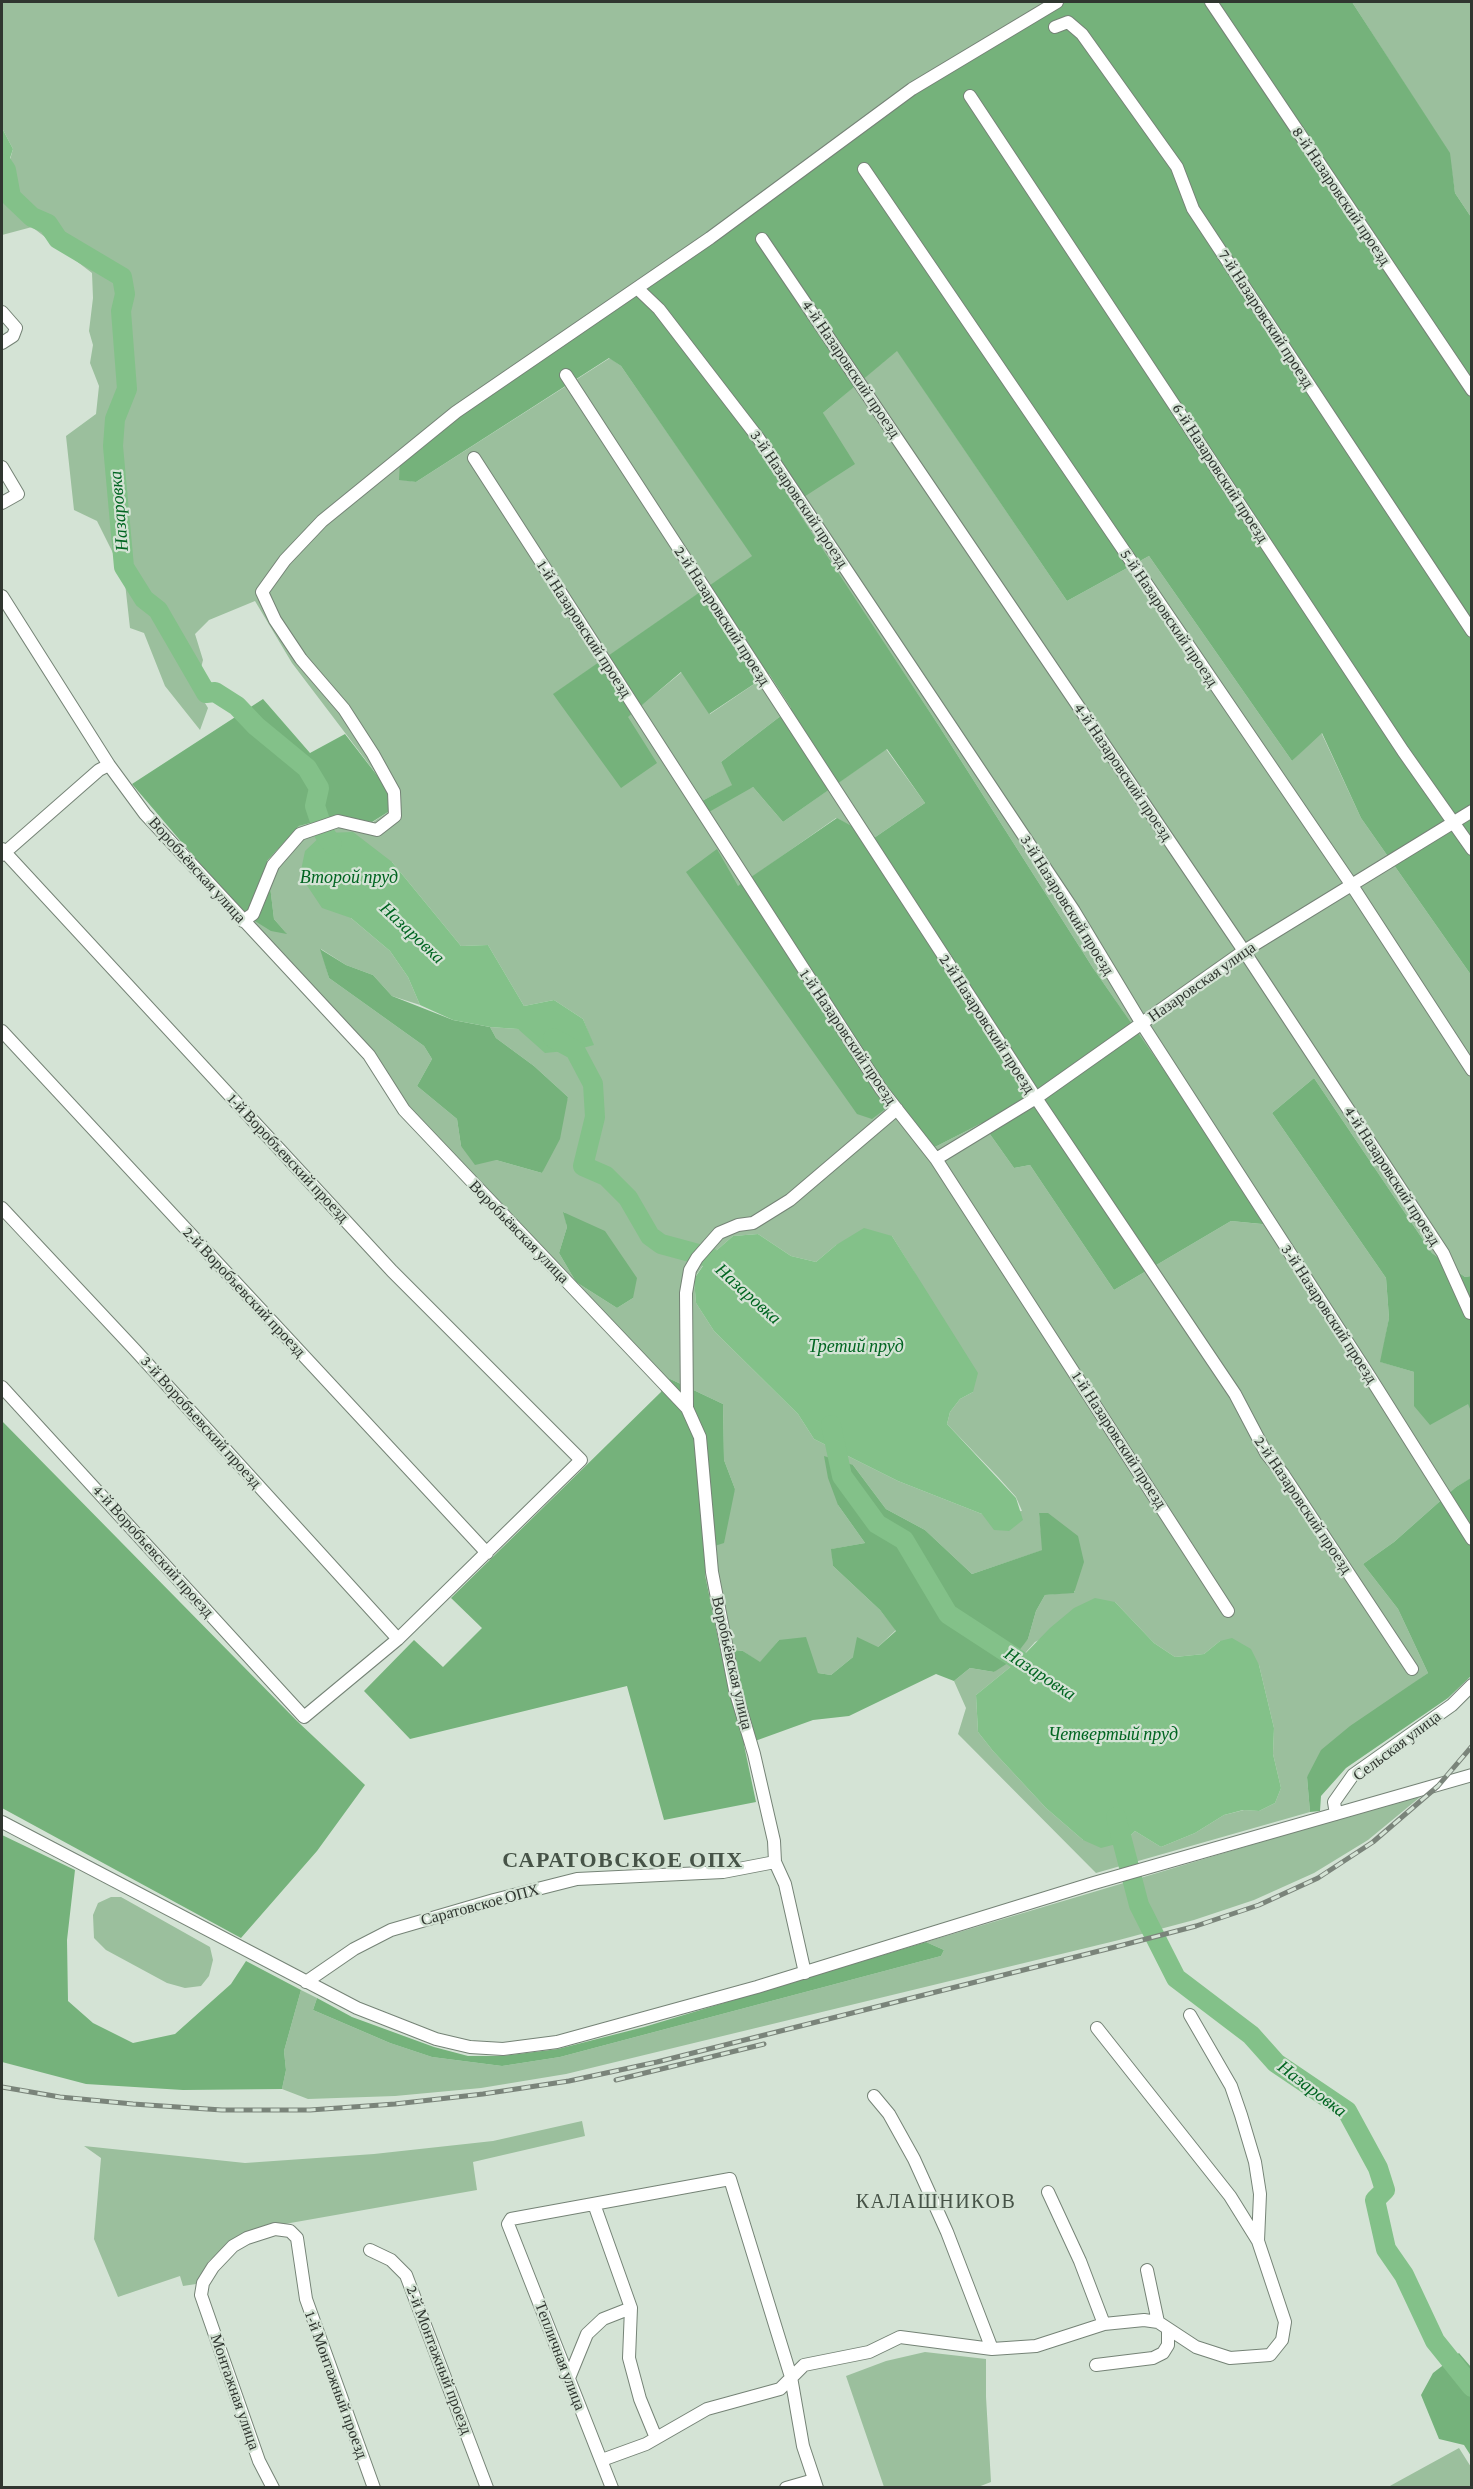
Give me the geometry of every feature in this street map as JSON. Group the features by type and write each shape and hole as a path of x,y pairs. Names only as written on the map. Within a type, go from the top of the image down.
{"street":[{"path":"243,921 254,914 273,865 300,834 338,821 377,830 395,816 394,792 373,754 344,710 301,659 275,620 262,592 285,560 322,521 456,412 710,238 912,88 1057,2"},
{"name":"8-й Назаровский проезд","path":"1211,2 1472,390"},
{"name":"7-й Назаровский проезд","path":"1055,27 1068,22 1082,33 1177,168 1193,209 1472,630"},
{"name":"6-й Назаровский проезд","path":"970,96 1402,751 1472,849"},
{"name":"5-й Назаровский проезд","path":"864,169 1351,885 1472,1070"},
{"name":"4-й Назаровский проезд","path":"762,239 1244,951 1443,1253 1470,1313"},
{"name":"3-й Назаровский проезд","path":"637,288 658,309 759,439 1074,911 1142,1024 1371,1377 1472,1539"},
{"path":"2,312 16,328 13,336 2,343"},
{"name":"2-й Назаровский проезд","path":"566,375 1036,1098 1235,1394 1266,1453 1283,1474 1412,1669"},
{"name":"1-й Назаровский проезд","path":"474,458 874,1079 936,1159 1228,1611"},
{"path":"2,467 18,494 2,503"},
{"name":"Воробьёвская улица","path":"2,596 110,765 145,814 369,1055 404,1110 687,1408 700,1437 712,1572 735,1690 754,1754 774,1841 775,1862 786,1884 805,1973"},
{"path":"2,852 99,771 110,765"},
{"name":"Назаровская улица","path":"936,1159 1036,1098 1244,951 1472,811"},
{"name":"1-й Воробъевский проезд","path":"2,852 392,1271 581,1460 487,1553"},
{"name":"2-й Воробъевский проезд","path":"2,1031 487,1553"},
{"path":"687,1408 686,1293 690,1270 697,1258 719,1233 753,1223 790,1200 897,1109"},
{"name":"3-й Воробъевский проезд","path":"2,1208 135,1350 398,1639"},
{"name":"4-й Воробъевский проезд","path":"2,1387 304,1717 398,1639"},
{"path":"398,1639 487,1553"},
{"name":"Сельская улица","path":"1336,1814 1334,1802 1353,1775 1452,1705 1472,1685"},
{"path":"2,1822 46,1843 306,1982 397,2026 470,2047 503,2049 557,2042 805,1973 1074,1889 1472,1775"},
{"name":"Саратовское ОПХ","path":"306,1982 354,1949 391,1930 494,1900 577,1879 723,1872 775,1862"},
{"path":"1190,2015 1231,2086 1241,2115 1255,2162 1260,2194 1258,2241"},
{"path":"602,2460 656,2438 707,2409 780,2389 804,2365 869,2352 900,2337 992,2349 1036,2346 1104,2324 1163,2325 1196,2347 1230,2358 1270,2355 1282,2340 1285,2322 1258,2241 1230,2196 1097,2028"},
{"path":"874,2096 889,2114 914,2159 947,2232 992,2349"},
{"path":"656,2438 640,2399 629,2358 630,2308 594,2204 730,2179 791,2377 803,2446 815,2484 786,2487"},
{"path":"1048,2192 1080,2261 1104,2324"},
{"name":"Тепличная улица","path":"594,2204 511,2219 508,2224 612,2487"},
{"name":"1-й Монтажный проезд","path":"201,2295 203,2283 213,2267 233,2246 247,2238 275,2229 290,2231 297,2238 301,2281 374,2487"},
{"name":"2-й Монтажный проезд","path":"370,2250 391,2260 406,2275 487,2487"},
{"path":"1096,2365 1154,2358 1163,2353 1168,2345 1147,2270"},
{"name":"Монтажная улица","path":"201,2295 259,2461 273,2487"},
{"path":"568,2378 587,2334 603,2319 630,2308"}],"shaded area":[{"path":"2,2 1057,2 399,479 416,482 610,358 621,366 753,556 554,694 627,717 682,672 710,714 769,674 791,708 721,762 733,785 702,801 753,787 783,822 886,749 925,803 874,838 836,818 738,887 687,872 888,1107 933,1148 982,1123 1014,1168 1030,1165 1114,1290 1231,1221 1271,1225 1093,968 939,726 792,504 823,413 897,350 1067,601 1149,556 1292,761 1321,732 1361,818 1471,975 1471,1276 1465,1277 1432,1253 1314,1078 1272,1113 1386,1278 1389,1318 1381,1362 1414,1372 1414,1405 1468,1403 1472,1411 1472,1478 1456,1487 1394,1542 1363,1564 1398,1609 1428,1673 1401,1693 1307,1777 1310,1812 1096,1873 958,1734 966,1708 954,1681 970,1668 994,1672 1028,1639 1036,1611 1045,1595 1075,1592 1039,1513 1043,1550 972,1574 925,1530 886,1509 853,1465 838,1505 865,1543 832,1549 833,1566 880,1610 896,1630 878,1647 853,1657 831,1675 818,1673 779,1640 760,1663 743,1651 720,1648 705,1575 704,1549 735,1489 724,1460 723,1404 666,1377 409,1106 374,1052 242,913 286,933 274,919 267,862 299,826 337,816 373,822 388,812 390,792 292,663 255,601 209,620 195,634 203,660 196,688 208,708 200,730 165,686 144,633 130,628 125,583 112,551 97,521 74,510 66,436 96,414 99,386 90,363 93,345 89,331 93,298 92,273 32,227 2,235 2,169 7,170 13,149 2,128","holes":["392,862 461,946 488,945 524,1006 554,1000 583,1019 593,1045 518,1029 490,1027 496,1038 534,1066 568,1097 542,1173 496,1160 461,1146 457,1119 417,1086 432,1059 424,1046 329,978 321,949 346,965 373,975 392,996 420,1005 408,977 390,951 351,918","564,1212 633,1298 617,1308 576,1282 559,1253 567,1227","758,1234 791,1256 816,1262 836,1245 892,1236 913,1270 973,1392 960,1399 950,1412 947,1424 1016,1497 1022,1511 982,1514 898,1481 814,1439 798,1414 714,1331 696,1303 694,1278 709,1257 733,1236","1115,1602 1154,1643 1175,1657 1204,1654 1220,1641 1259,1665 1274,1728 1273,1754 1281,1788 1275,1803 1259,1811 1244,1810 1224,1815 1195,1833 1161,1847 1135,1831 1124,1842 1083,1840 1046,1808 978,1732 976,1695 1019,1660 1035,1642"]},
{"path":"1057,2 1352,2 1450,153 1455,193 1471,217 1471,975 1361,818 1322,733 1292,761 1149,556 1067,601 897,351 823,413 855,464 793,504 939,726 1093,968 1272,1225 1231,1221 1114,1290 1030,1165 1014,1168 982,1123 933,1148 888,1107 872,1119 857,1114 686,872 717,849 738,886 837,818 874,838 925,803 887,749 783,822 753,787 709,812 702,801 732,785 721,762 791,708 769,674 709,714 681,672 628,717 657,763 621,788 553,694 752,556 621,366 609,358 416,482 399,480 400,460 456,412 912,89"},
{"path":"1352,2 1471,2 1471,217 1455,193 1449,153"},
{"path":"263,699 310,753 345,734 390,792 388,812 372,822 337,816 299,826 267,861 274,919 287,934 271,931 242,913 132,784"},
{"path":"320,949 346,965 373,975 392,996 453,1020 490,1027 496,1038 534,1066 568,1097 560,1139 542,1173 496,1160 475,1165 461,1146 457,1119 417,1086 432,1059 424,1046 329,978"},
{"path":"1314,1078 1432,1253 1465,1277 1471,1276 1471,1411 1468,1404 1430,1425 1414,1406 1414,1372 1380,1362 1389,1318 1386,1278 1272,1113"},
{"path":"563,1212 605,1231 637,1278 633,1298 617,1308 576,1282 559,1253 567,1227"},
{"path":"666,1377 723,1404 724,1460 735,1489 724,1543 705,1549 705,1575 720,1648 743,1651 760,1662 779,1640 806,1637 818,1673 831,1675 853,1657 857,1637 878,1647 896,1631 880,1610 833,1566 831,1549 865,1543 838,1505 828,1478 824,1456 853,1465 886,1509 925,1530 972,1574 1042,1550 1039,1513 1048,1513 1078,1536 1084,1562 1074,1593 1045,1595 1036,1611 1028,1639 1011,1661 994,1672 970,1668 954,1681 936,1674 849,1716 813,1720 744,1745 756,1802 664,1820 627,1686 410,1739 364,1691 414,1640 443,1667 482,1628 451,1598 661,1392"},
{"path":"2,1421 297,1721 365,1785 317,1851 241,1938 2,1808"},
{"path":"1471,1478 1471,1676 1448,1698 1346,1768 1321,1796 1320,1811 1310,1812 1307,1777 1321,1750 1350,1726 1428,1673 1398,1609 1363,1564 1394,1542 1456,1487"},
{"path":"1425,1793 1368,1840 1314,1873 1254,1900 1194,1920 1119,1940 566,2074 481,2088 395,2096 308,2099 282,2089 286,2070 284,2051 301,1990 317,1998 313,2010 390,2043 432,2057 502,2066 560,2057 941,1956 944,1950 926,1942"},
{"path":"2,1835 75,1870 67,1940 68,2001 93,2023 133,2043 175,2034 231,1984 246,1961 301,1990 284,2051 286,2070 282,2089 183,2090 86,2084 2,2062"},
{"path":"111,1897 121,1897 210,1947 213,1960 209,1976 201,1986 185,1988 167,1983 106,1950 94,1938 93,1915 98,1903"},
{"path":"926,1942 944,1950 941,1956 560,2057 502,2066 432,2057 390,2043 313,2010 317,1998 352,2017 434,2047 468,2056 502,2056 558,2049 644,2027"},
{"path":"582,2121 585,2136 473,2162 477,2190 262,2228 224,2248 209,2261 196,2284 183,2286 180,2276 118,2297 94,2239 101,2158 84,2146 245,2163 374,2154 493,2141"},
{"path":"925,2352 986,2359 991,2482 978,2487 884,2487 846,2376 886,2361"},
{"path":"1459,2353 1471,2367 1471,2456 1464,2445 1439,2439 1421,2395 1433,2373"},
{"path":"1459,2448 1471,2467 1471,2487 1388,2487"}],"water":[{"path":"2,128 13,149 6,170 2,169"},
{"name":"Второй пруд","path":"353,832 392,862 461,946 488,945 524,1006 554,1000 583,1019 594,1045 575,1050 545,1053 518,1029 490,1027 453,1020 420,1005 408,977 390,951 351,918 322,908 300,875 305,851 324,833"},
{"name":"Третий пруд","path":"864,1228 892,1236 978,1373 973,1392 960,1399 950,1412 947,1424 1016,1498 1023,1520 1009,1531 994,1530 982,1514 898,1481 814,1439 798,1414 714,1331 696,1303 694,1279 709,1257 733,1236 758,1234 791,1256 816,1262 836,1245"},
{"name":"Четвертый пруд","path":"1095,1598 1115,1602 1154,1643 1175,1657 1204,1654 1220,1641 1232,1638 1251,1649 1259,1665 1274,1728 1273,1754 1281,1788 1275,1803 1259,1811 1243,1810 1224,1815 1195,1833 1161,1847 1135,1831 1124,1842 1101,1848 1083,1840 1046,1808 993,1751 978,1732 976,1695 1019,1660 1050,1628 1074,1608"}],"waterway":[{"name":"Назаровка","path":"2,164 6,170 11,197 32,217 48,224 58,239 122,277 125,294 121,311 127,389 115,419 113,446 124,567 144,599 158,610 206,693 215,692 237,706 256,726 307,768 319,788 315,806 324,833 332,844"},
{"name":"Назаровка","path":"553,1038 575,1050 593,1084 595,1117 583,1166 606,1176 628,1198 650,1236 661,1244 709,1257 729,1275"},
{"name":"Назаровка","path":"831,1425 842,1476 877,1524 904,1540 948,1614 1040,1674"},
{"name":"Назаровка","path":"1116,1817 1139,1905 1176,1978 1251,2035 1276,2063 1347,2111 1378,2168 1385,2190 1375,2200 1386,2249 1404,2275 1435,2341 1472,2387"}],"railway":[{"path":"2,2087 60,2097 133,2104 222,2110 310,2110 395,2104 483,2094 569,2081 657,2062 1196,1926 1259,1905 1318,1878 1373,1842 1438,1786 1472,1746"},
{"path":"616,2080 764,2044"}],"district":[{"name":"САРАТОВСКОЕ ОПХ","path":"623,1860"},
{"name":"КАЛАШНИКОВ","path":"936,2202"}]}
